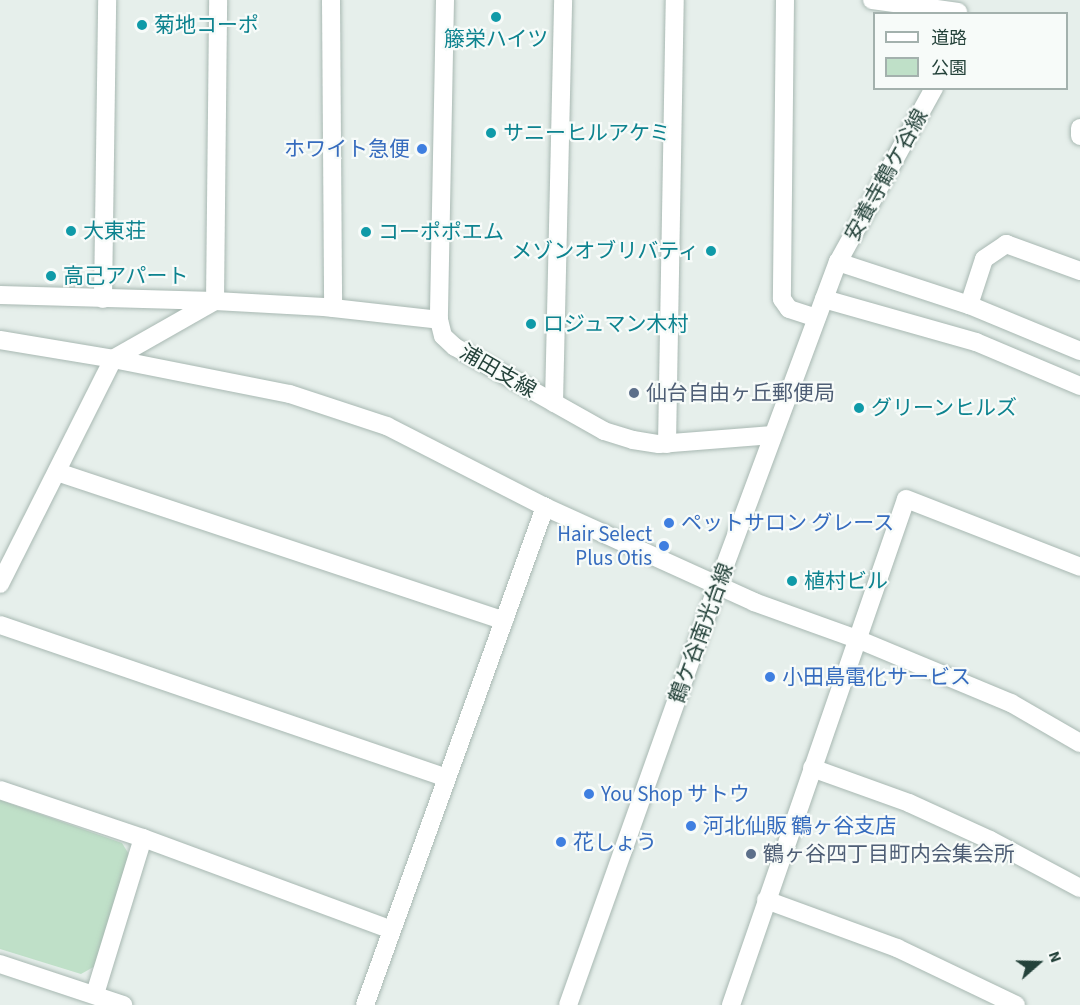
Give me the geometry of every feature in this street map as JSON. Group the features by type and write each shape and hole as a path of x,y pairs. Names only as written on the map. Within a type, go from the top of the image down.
{"street":[{"path":"103,299 107,0"},
{"path":"215,301 218,0"},
{"path":"331,0 333,308"},
{"path":"0,295 215,301 333,308 439,320 445,0"},
{"path":"554,403 563,0"},
{"path":"667,444 675,0"},
{"path":"785,0 782,299 789,309 817,318"},
{"path":"872,0 959,8"},
{"name":"安養寺鶴ケ谷線","path":"838,262 933,90"},
{"path":"1080,128 1080,136"},
{"path":"969,305 984,259 1006,244 1080,271"},
{"path":"838,262 969,305 1080,351"},
{"name":"鶴ケ谷南光台線","path":"568,1005 718,584 838,262"},
{"path":"824,299 976,342 1080,386"},
{"path":"0,584 113,359 215,301"},
{"name":"浦田支線","path":"439,320 443,336 455,347 604,431 633,440 667,444 773,435"},
{"path":"0,340 113,359 290,394 387,426 545,507 754,602 857,639 1011,703 1080,743"},
{"path":"57,472 504,621"},
{"path":"731,1005 906,499 1080,567"},
{"path":"365,1005 545,507"},
{"path":"0,625 447,778"},
{"path":"812,768 909,802 990,840 1080,888"},
{"path":"0,790 143,838 392,930"},
{"path":"95,994 143,838"},
{"path":"766,900 897,948 1016,1005"},
{"path":"0,964 123,1005"}],"green space":[{"path":"0,800 122,843 130,856 97,965 81,974 0,949"}],"place":[{"name":"籐栄ハイツ","path":"496,17"},
{"name":"菊地コーポ","path":"142,25"},
{"name":"サニーヒルアケミ","path":"491,133"},
{"name":"ホワイト急便","path":"422,149"},
{"name":"大東荘","path":"71,231"},
{"name":"コーポポエム","path":"366,232"},
{"name":"メゾンオブリバティ","path":"711,251"},
{"name":"高己アパート","path":"51,276"},
{"name":"ロジュマン木村","path":"531,324"},
{"name":"仙台自由ヶ丘郵便局","path":"634,393"},
{"name":"グリーンヒルズ","path":"859,408"},
{"name":"ペットサロン グレース","path":"669,523"},
{"name":"Hair Select Plus Otis","path":"664,546"},
{"name":"植村ビル","path":"792,581"},
{"name":"小田島電化サービス","path":"770,677"},
{"name":"You Shop サトウ","path":"589,794"},
{"name":"河北仙販 鶴ヶ谷支店","path":"691,826"},
{"name":"花しょう","path":"561,842"},
{"name":"鶴ヶ谷四丁目町内会集会所","path":"751,854"}]}
